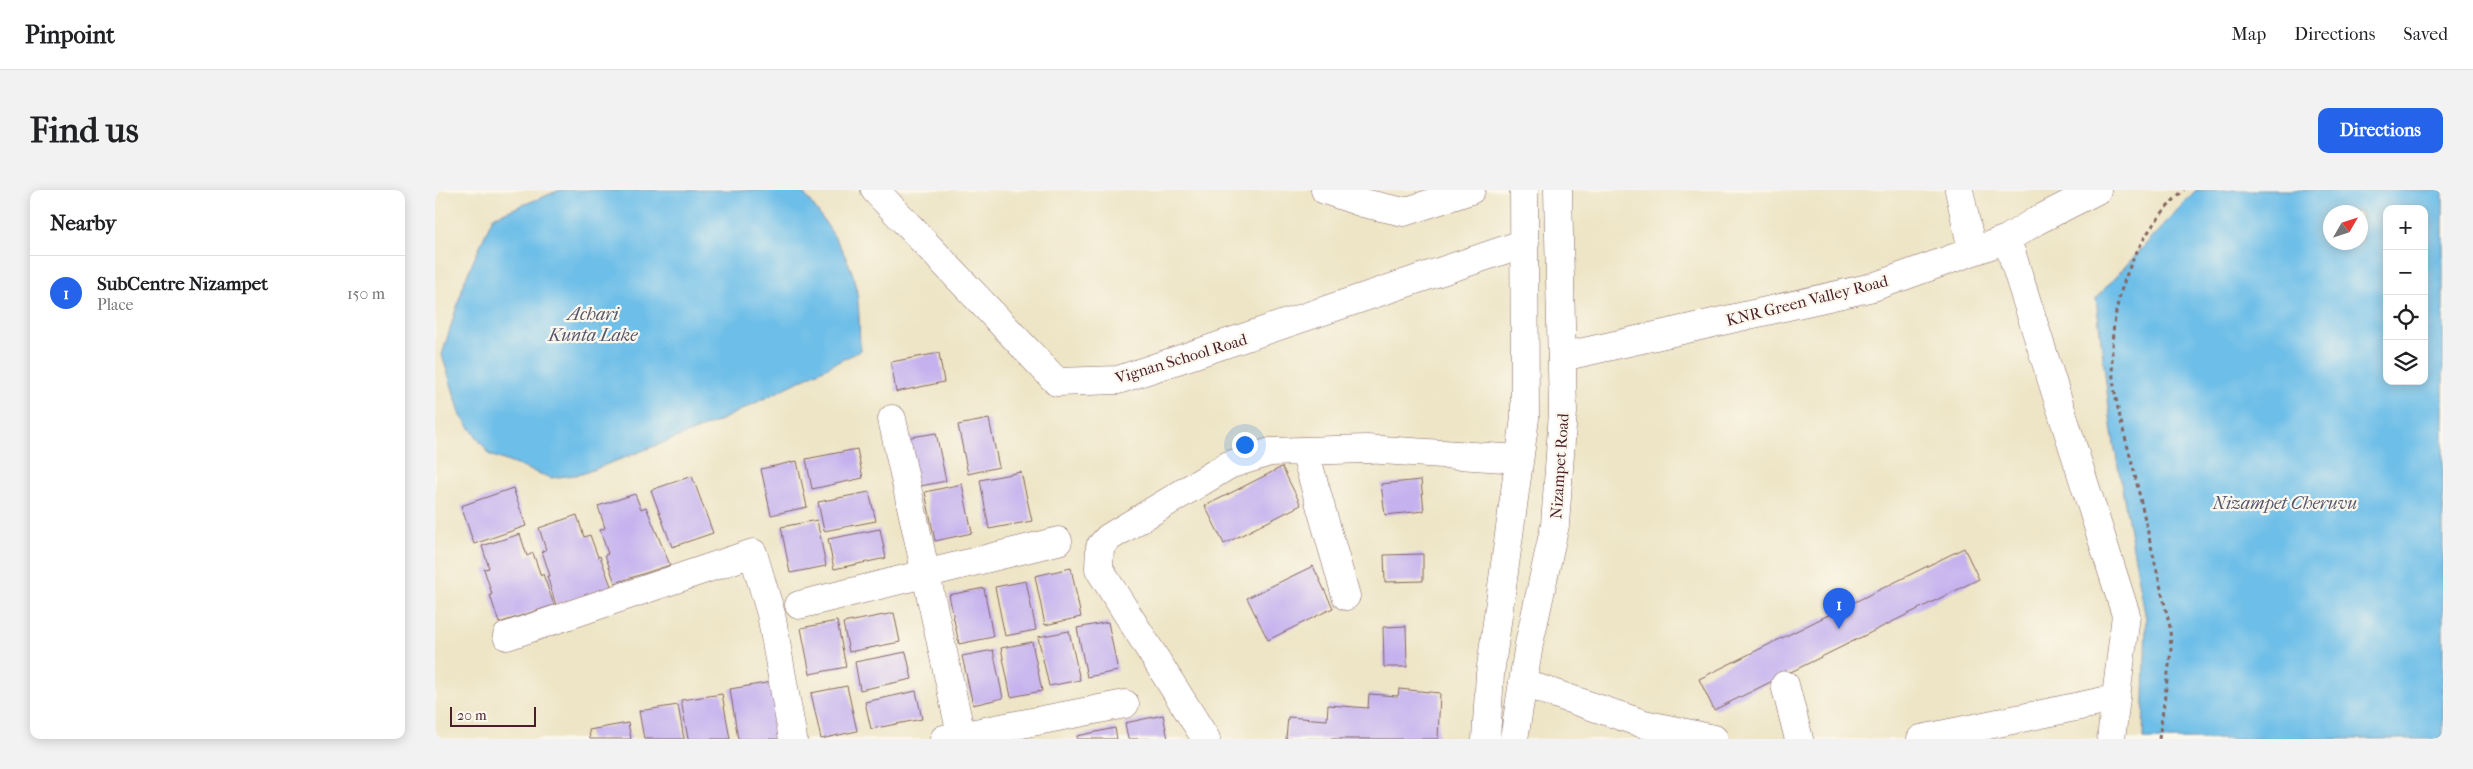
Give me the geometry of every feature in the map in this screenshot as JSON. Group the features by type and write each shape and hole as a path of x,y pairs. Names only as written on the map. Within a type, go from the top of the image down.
{"street":[{"name":"Vignan School Road","path":"875,190 1057,382 1118,380 1525,242"},
{"path":"1325,190 1363,203 1404,212 1471,190"},
{"path":"1485,739 1490,674 1525,418 1524,190"},
{"name":"Nizampet Road","path":"1515,739 1523,683 1555,524 1563,412 1558,190"},
{"path":"1959,190 1972,250"},
{"name":"KNR Green Valley Road","path":"1562,357 1873,287 2007,238 2097,190"},
{"path":"2007,238 2126,615 2111,739"},
{"path":"892,419 927,575 956,738 1125,704"},
{"path":"1206,739 1099,569 1100,547 1108,538 1229,465 1270,452 1366,449 1519,459"},
{"path":"1305,452 1346,596"},
{"path":"799,604 927,575 1058,542"},
{"path":"507,636 753,554 771,614 793,739"},
{"path":"1506,556 1546,565"},
{"path":"1523,683 1644,724 1714,739"},
{"path":"1785,685 1799,739"},
{"path":"1921,739 2104,701"}],"path":[{"path":"2159,739 2171,651 2170,626 2114,386 2112,343 2118,302 2129,268 2147,233 2164,208 2184,190"}],"water":[{"name":"Achari Kunta Lake","path":"560,190 801,190 831,232 850,267 857,296 860,351 717,422 582,474 551,478 490,455 461,416 442,355 465,280 493,217"},
{"name":"Nizampet Cheruvu","path":"2196,190 2443,190 2443,739 2143,739 2146,619 2112,433 2096,298"}],"building":[{"path":"939,353 944,382 896,392 891,362"},
{"path":"989,419 999,467 968,474 958,425"},
{"path":"936,433 946,481 916,487 906,438"},
{"path":"857,449 863,478 812,489 806,459"},
{"path":"797,461 807,507 771,515 761,469"},
{"path":"1282,467 1301,505 1224,544 1205,506"},
{"path":"1021,472 1032,521 989,529 980,480"},
{"path":"692,476 713,533 672,547 651,490"},
{"path":"1421,480 1424,511 1385,515 1381,484"},
{"path":"962,484 972,533 935,541 925,492"},
{"path":"513,488 526,526 474,544 461,506"},
{"path":"869,492 876,521 824,531 818,502"},
{"path":"635,494 641,509 646,507 670,565 615,583 605,555 608,554 600,530 605,528 598,506"},
{"path":"577,515 584,537 590,535 611,586 556,605 547,576 550,576 542,551 546,550 539,528"},
{"path":"817,520 826,566 790,573 781,527"},
{"path":"880,529 886,558 834,569 828,539"},
{"path":"520,534 527,556 533,553 554,605 499,623 484,569 489,568 482,546"},
{"path":"1964,548 1979,579 1714,710 1699,679"},
{"path":"1423,554 1423,581 1385,582 1384,555"},
{"path":"1313,566 1333,608 1268,640 1247,598"},
{"path":"1071,568 1081,617 1045,625 1035,576"},
{"path":"1026,581 1036,630 1005,636 995,587"},
{"path":"984,588 993,637 959,644 949,595"},
{"path":"894,613 900,642 849,652 843,623"},
{"path":"837,621 846,667 810,674 801,628"},
{"path":"1108,622 1118,671 1087,677 1077,628"},
{"path":"1406,626 1407,667 1384,667 1383,627"},
{"path":"1069,631 1080,680 1049,686 1038,637"},
{"path":"1032,642 1042,691 1011,697 1001,648"},
{"path":"993,650 1003,698 973,705 962,656"},
{"path":"906,652 912,679 860,690 855,662"},
{"path":"778,681 788,739 738,739 730,689"},
{"path":"847,686 857,731 821,739 811,693"},
{"path":"1399,689 1440,693 1438,739 1286,739 1288,717 1327,720 1328,705 1368,708 1369,694 1398,696"},
{"path":"916,691 922,719 871,729 865,702"},
{"path":"722,694 730,739 688,739 681,700"},
{"path":"678,705 684,739 644,739 639,711"},
{"path":"1163,715 1168,739 1128,739 1125,723"},
{"path":"628,723 631,739 590,739 589,730"},
{"path":"1115,728 1117,739 1077,739 1077,736"}],"place":[{"name":"SubCentre Nizampet","path":"1839,629"}]}
